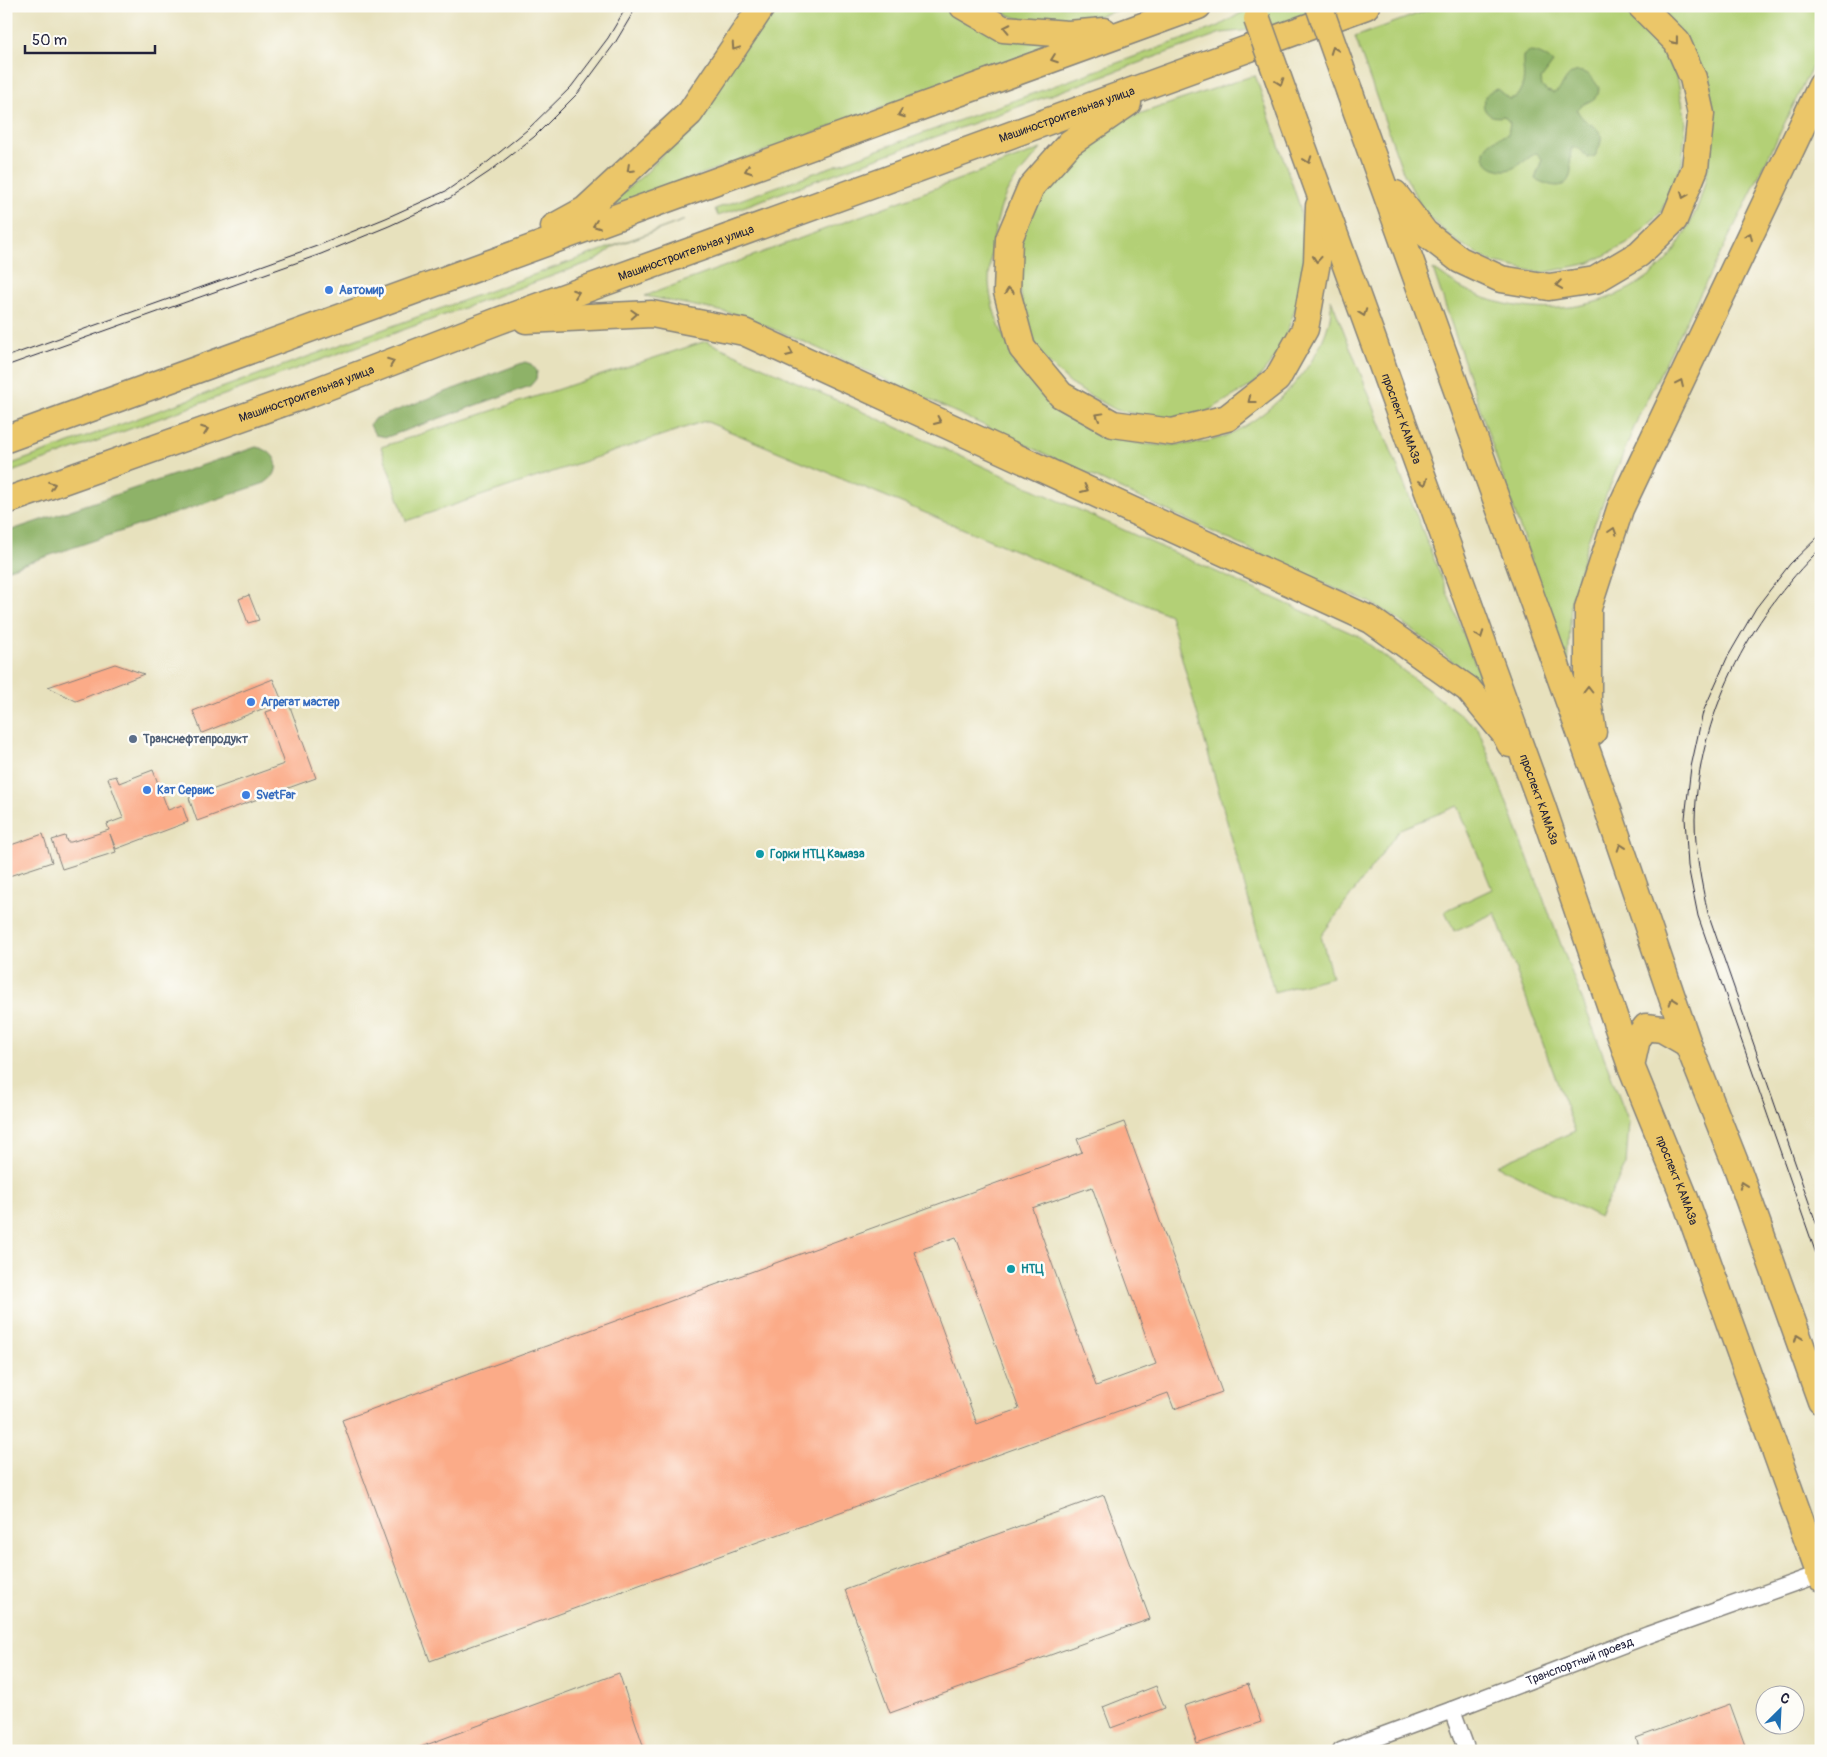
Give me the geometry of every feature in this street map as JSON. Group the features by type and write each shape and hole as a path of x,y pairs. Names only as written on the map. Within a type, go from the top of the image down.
{"main road":[{"path":"473,270 585,210 690,113 762,6"},
{"path":"963,6 1003,29 1068,34 1142,27"},
{"path":"6,439 1198,6"},
{"path":"1319,6 1607,806 1688,1044 1738,1170 1821,1401"},
{"name":"Машиностроительная улица","path":"6,501 311,393 498,321 1366,6"},
{"path":"1380,175 1425,233 1460,260 1501,279 1549,287 1595,280 1639,254 1674,220 1695,168 1702,114 1693,78 1677,42 1641,6"},
{"name":"проспект КАМАЗа","path":"1255,13 1542,806 1631,1066 1684,1196 1820,1576"},
{"path":"1160,81 1070,143 1031,187 1009,239 1007,292 1022,348 1061,395 1114,424 1172,432 1227,418 1278,379 1305,329 1317,262 1320,193"},
{"path":"1607,806 1588,701 1588,608 1620,509 1821,86"},
{"path":"498,321 652,314 744,332 1371,620 1468,689 1505,734 1542,806"},
{"path":"1631,1066 1637,1038 1646,1027 1662,1029 1688,1044"}],"street":[{"name":"Транспортный проезд","path":"1340,1751 1648,1635 1820,1576"},
{"path":"1452,1710 1467,1751"}],"green space":[{"path":"770,6 947,6 963,21 1063,42 601,211 647,172 693,120"},
{"path":"985,6 1130,6 1080,20 1041,23 1023,20"},
{"path":"1253,6 1333,6 1272,28 1221,33 718,216 715,209 1219,26"},
{"path":"1439,6 1617,6 1649,30 1677,76 1686,121 1682,164 1661,212 1627,244 1590,263 1542,273 1491,262 1455,240 1425,214 1403,172 1355,37"},
{"path":"1656,6 1821,6 1821,48 1745,205 1640,413 1589,537 1571,603 1568,671 1433,269 1458,286 1486,299 1512,305 1566,308 1593,303 1618,294 1642,281 1667,260 1688,227 1702,194 1709,159 1709,136 1705,122"},
{"path":"1528,52 1542,55 1553,63 1541,79 1542,87 1547,91 1554,93 1567,78 1576,72 1585,73 1599,88 1598,93 1593,99 1577,110 1581,117 1600,132 1600,145 1595,156 1588,158 1579,148 1572,148 1570,176 1564,184 1559,186 1549,185 1535,179 1542,159 1537,153 1506,170 1496,168 1485,160 1484,151 1496,139 1508,134 1510,123 1504,116 1496,117 1490,115 1486,111 1484,101 1490,92 1497,89 1509,99 1516,97 1524,77 1523,56"},
{"path":"1255,75 1300,207 1305,255 1300,296 1280,351 1254,384 1206,412 1160,419 1116,410 1073,386 1040,355 1025,319 1016,264 1023,220 1043,183 1115,122"},
{"path":"1041,149 1015,180 1005,197 995,231 989,276 991,296 998,324 1016,360 1030,381 1046,399 1065,414 1085,427 1108,436 1132,442 1158,445 1192,444 1217,439 1241,428 1264,413 1298,379 1322,342 1330,316 1331,299 1485,688 1414,631 1369,602 1340,591 798,339 735,314 645,296"},
{"path":"685,220 615,246 596,260 6,474 6,466"},
{"path":"706,341 1358,636 1478,728 1629,1122 1626,1165 1599,1217 1497,1165 1575,1131 1495,913 1454,931 1445,911 1492,889 1458,806 1400,829 1321,936 1332,977 1274,992 1170,615 705,421 406,521 381,447"},
{"path":"525,362 531,364 537,371 536,379 530,386 387,437 375,435 370,425 374,419"},
{"path":"256,447 270,453 275,460 276,470 274,475 265,483 6,570 6,532"}],"building":[{"path":"249,595 259,620 248,623 239,599"},
{"path":"115,664 144,674 76,701 48,687"},
{"path":"273,679 282,701 202,733 193,711"},
{"path":"289,704 316,778 197,821 189,798 284,764 266,712"},
{"path":"153,770 168,810 182,805 188,822 116,849 110,834 116,852 62,869 52,840 65,836 67,842 71,842 109,830 107,824 123,818 108,778 116,776 119,783"},
{"path":"43,834 52,862 6,877 6,842 8,846"},
{"path":"1124,1122 1222,1392 1174,1409 1168,1393 430,1661 342,1420 1082,1152 1077,1139","holes":["1092,1187 1156,1364 1096,1386 1032,1208","956,1237 1019,1409 977,1424 914,1252"]},
{"path":"1104,1495 1150,1619 890,1713 845,1590"},
{"path":"619,1673 645,1751 410,1751"},
{"path":"1248,1684 1261,1722 1197,1744 1184,1706"},
{"path":"1156,1686 1165,1708 1111,1728 1103,1707"},
{"path":"1730,1704 1747,1751 1640,1751 1636,1738"}],"tram line":[{"path":"6,357 317,246 446,191 484,165 527,130 571,87 608,38 627,6"},
{"path":"6,366 321,254 450,198 489,172 534,137 578,93 615,43 637,6"},
{"path":"1821,534 1790,564 1756,608 1727,658 1703,712 1691,767 1685,818 1688,866 1698,916 1821,1268"},
{"path":"1821,548 1771,606 1750,638 1732,672 1717,707 1706,744 1698,781 1695,819 1699,866 1708,913 1821,1237"}],"place":[{"name":"Автомир","path":"329,290"},
{"name":"Агрегат мастер","path":"251,702"},
{"name":"Транснефтепродукт","path":"133,739"},
{"name":"Кат Сервис","path":"147,790"},
{"name":"SvetFar","path":"246,795"},
{"name":"Горки НТЦ Камаза","path":"760,854"},
{"name":"НТЦ","path":"1011,1269"}]}
